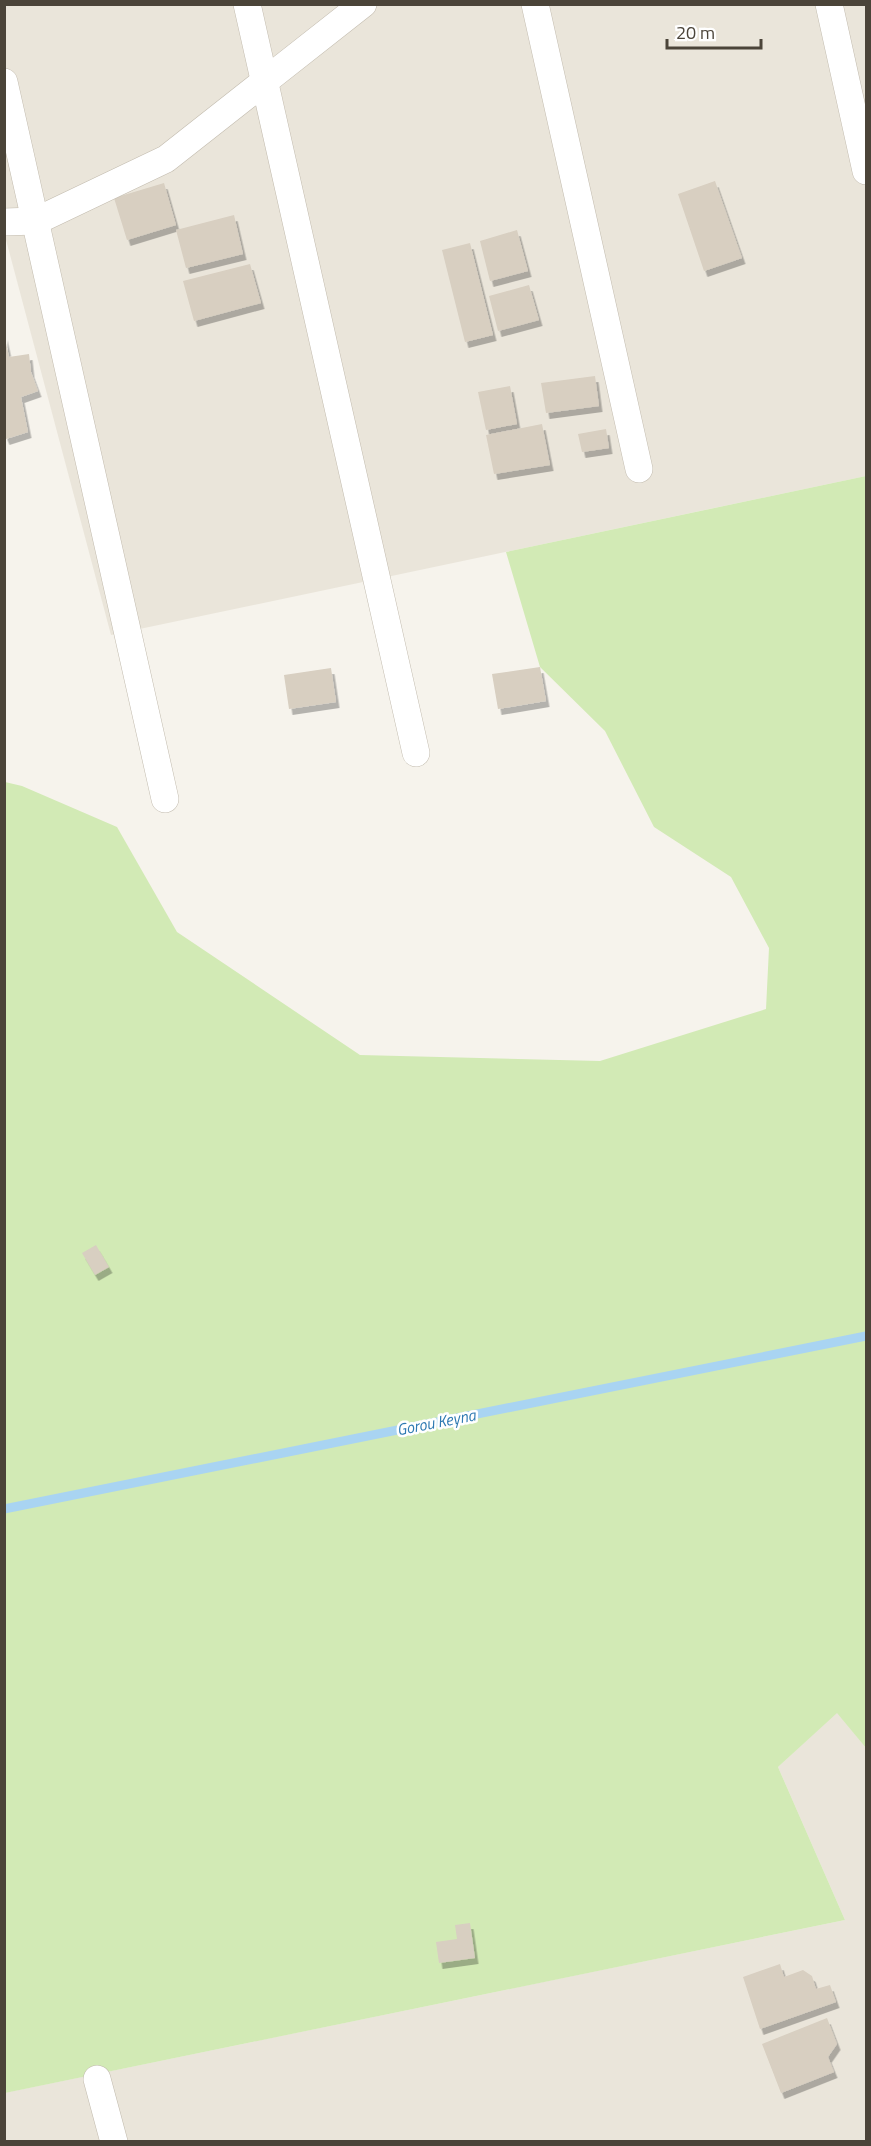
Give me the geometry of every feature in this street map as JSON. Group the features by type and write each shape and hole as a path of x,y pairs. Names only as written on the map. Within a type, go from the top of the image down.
{"street":[{"path":"247,4 416,753"},
{"path":"4,222 36,221 166,159 363,4"},
{"path":"535,4 639,469"},
{"path":"829,4 867,171"},
{"path":"4,81 165,799"},
{"path":"97,2079 114,2142"}],"shaded area":[{"path":"4,5 866,5 866,476 111,635 5,236"},
{"path":"837,1712 866,1748 866,2141 5,2141 4,2093 845,1920 778,1767"}],"green space":[{"path":"866,476 866,1748 837,1713 778,1767 845,1920 5,2093 5,782 22,786 117,827 177,932 360,1055 600,1061 766,1009 769,948 731,877 654,827 605,731 540,667 506,552"}],"building":[{"path":"715,181 742,258 704,271 678,194"},
{"path":"164,183 176,225 127,240 114,198"},
{"path":"234,215 243,254 186,268 176,230"},
{"path":"517,230 528,271 490,281 480,241"},
{"path":"470,243 493,335 465,342 442,250"},
{"path":"250,264 261,303 194,321 183,281"},
{"path":"529,285 539,320 498,331 489,296"},
{"path":"4,334 9,357 29,354 31,372 38,391 21,397 28,432 6,439 4,434"},
{"path":"595,376 599,406 546,413 541,383"},
{"path":"510,386 517,424 486,430 478,392"},
{"path":"542,424 550,465 494,474 486,435"},
{"path":"606,429 609,448 582,452 578,434"},
{"path":"540,667 546,701 498,709 492,674"},
{"path":"331,668 336,702 289,709 284,675"},
{"path":"96,1245 109,1267 95,1275 82,1253"},
{"path":"470,1923 475,1958 439,1963 436,1942 457,1939 455,1925"},
{"path":"780,1964 784,1977 803,1970 812,1976 816,1989 830,1985 836,2002 760,2029 743,1977"},
{"path":"827,2018 837,2044 828,2057 834,2072 781,2093 762,2044"}],"waterway":[{"name":"Gorou Keyna","path":"4,1509 866,1336"}]}
